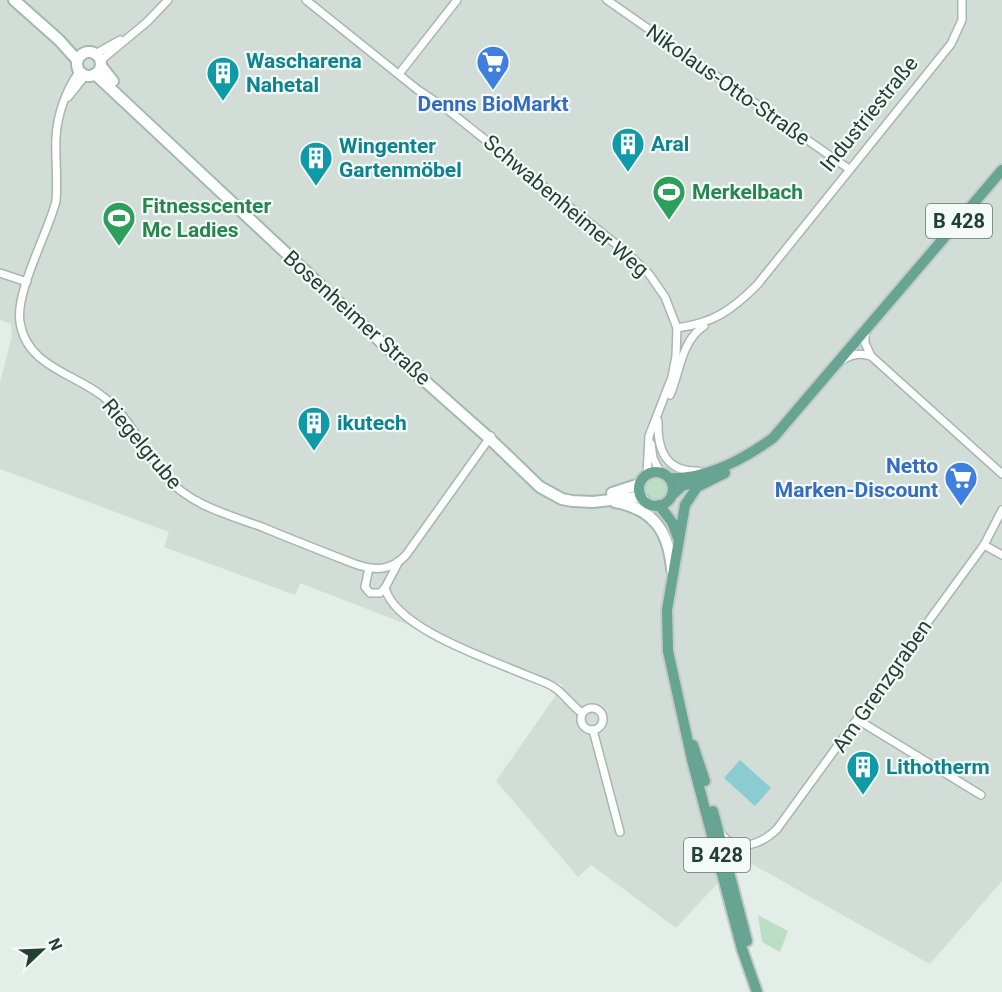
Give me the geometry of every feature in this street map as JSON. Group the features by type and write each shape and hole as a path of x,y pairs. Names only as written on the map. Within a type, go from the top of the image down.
{"main road":[{"name":"B 428","path":"755,988 742,949 692,760 668,651 668,610 685,505 692,492 703,483 773,438 1002,170"},
{"name":"B 428","path":"665,475 693,477 725,469"},
{"name":"B 428","path":"679,539 671,497 682,486 725,469"},
{"path":"658,505 671,497 673,486 665,475 644,480 640,490 644,500 658,505 672,522 679,539"},
{"name":"B 428","path":"685,725 699,757 743,919 755,988"}],"street":[{"name":"Bosenheimer Straße","path":"14,0 89,65"},
{"name":"Bosenheimer Straße","path":"24,0 89,65 381,342 546,485 572,495 595,496 613,493 644,480"},
{"path":"89,65 136,32 168,0"},
{"name":"Schwabenheimer Weg","path":"306,0 634,258 658,285 671,309 677,328 676,356 672,377 648,443 644,480"},
{"path":"399,74 457,0"},
{"name":"Nikolaus-Otto-Straße","path":"607,0 849,169"},
{"name":"Industriestraße","path":"658,416 676,381 687,345 696,331 741,301 757,285 951,44 962,20 962,0"},
{"name":"Riegelgrube","path":"89,65 69,86 58,118 56,201 27,282 19,313 20,324 27,343 38,357 101,395 121,412 165,477 182,492 229,516 369,568 385,568 399,563"},
{"path":"0,273 27,282"},
{"name":"Industriestraße","path":"677,328 700,325 714,320"},
{"path":"865,332 865,342 870,356"},
{"path":"841,360 853,354 870,356 1002,474"},
{"name":"Schwabenheimer Weg","path":"658,416 657,438 668,462 678,469 688,471 725,469"},
{"name":"Schwabenheimer Weg","path":"658,416 651,449 665,475"},
{"name":"Bosenheimer Straße","path":"491,436 540,487 549,493 572,501 637,497 644,500"},
{"path":"369,568 365,587 370,593 380,593 386,588 399,563 491,436"},
{"path":"602,500 636,507 656,523 669,548 673,579"},
{"name":"Am Grenzgraben","path":"730,873 730,864 734,855 747,845 765,840 777,829 984,545 1002,510"},
{"path":"984,545 1002,555"},
{"path":"386,588 388,596 399,609 432,634 555,688 582,713"},
{"path":"593,708 601,713 603,719 601,725 593,730 588,729 580,719 582,713 593,708"},
{"path":"858,720 981,795"},
{"path":"593,730 620,832"},
{"path":"718,830 732,845 747,845"}],"shaded area":[{"path":"0,0 1002,0 1002,881 930,964 741,858 676,928 591,865 578,877 496,781 563,685 300,583 295,595 164,547 169,532 0,469 0,382 12,336 11,324 0,320"}],"green space":[{"path":"656,477 665,480 668,489 665,498 656,501 647,498 644,489 647,480"},
{"path":"758,915 788,931 780,952 762,942"}],"water":[{"path":"740,760 771,788 755,806 724,778"}],"place":[{"name":"Denns BioMarkt","path":"493,91"},
{"name":"Wascharena Nahetal","path":"223,102"},
{"name":"Aral","path":"628,173"},
{"name":"Wingenter Gartenmöbel","path":"316,187"},
{"name":"Merkelbach","path":"669,221"},
{"name":"Fitnesscenter Mc Ladies","path":"119,247"},
{"name":"ikutech","path":"314,452"},
{"name":"Netto Marken-Discount","path":"961,507"},
{"name":"Lithotherm","path":"863,796"}]}
